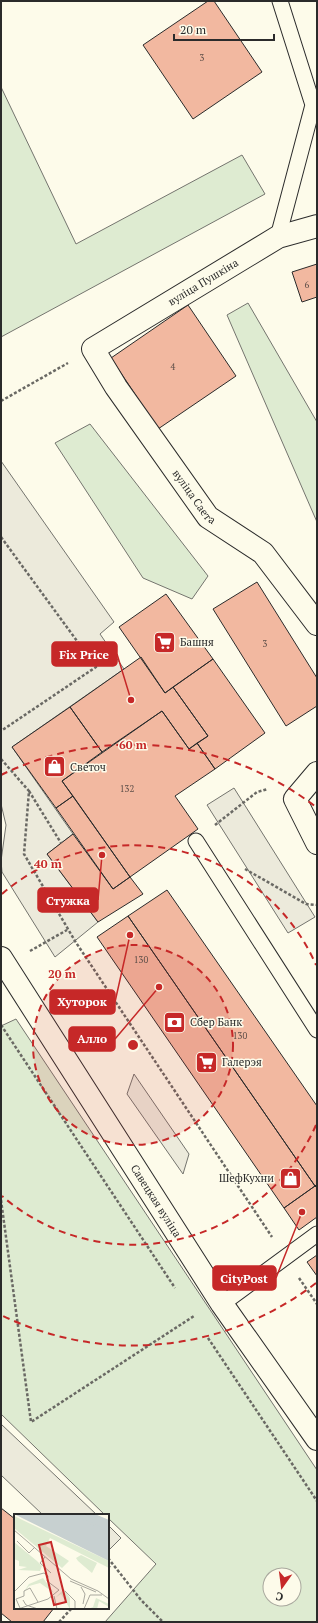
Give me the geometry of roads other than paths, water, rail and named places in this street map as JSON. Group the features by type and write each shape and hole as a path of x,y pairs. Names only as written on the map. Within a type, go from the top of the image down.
{"street":[{"name":"вуліца Пушкіна","path":"93,349 278,237 317,226"},
{"name":"вуліца Саета","path":"93,349 116,387 208,517 263,553 317,624"},
{"path":"317,773 295,799 317,843"},
{"name":"Савецкая вуліца","path":"3,962 222,1304 317,1439"}],"lane":[{"path":"278,237 313,105 280,1"},
{"path":"196,841 317,1030"},
{"path":"222,1304 317,1234"}],"place":[{"name":"Башня","path":"165,642"},
{"name":"Fix Price","path":"131,700"},
{"name":"Светоч","path":"54,767"},
{"name":"Стужка","path":"102,855"},
{"name":"Хуторок","path":"130,935"},
{"name":"Алло","path":"159,987"},
{"name":"Сбер Банк","path":"174,1022"},
{"name":"Галерэя","path":"206,1062"},
{"name":"ШефКухни","path":"290,1178"},
{"name":"CityPost","path":"302,1212"}]}
